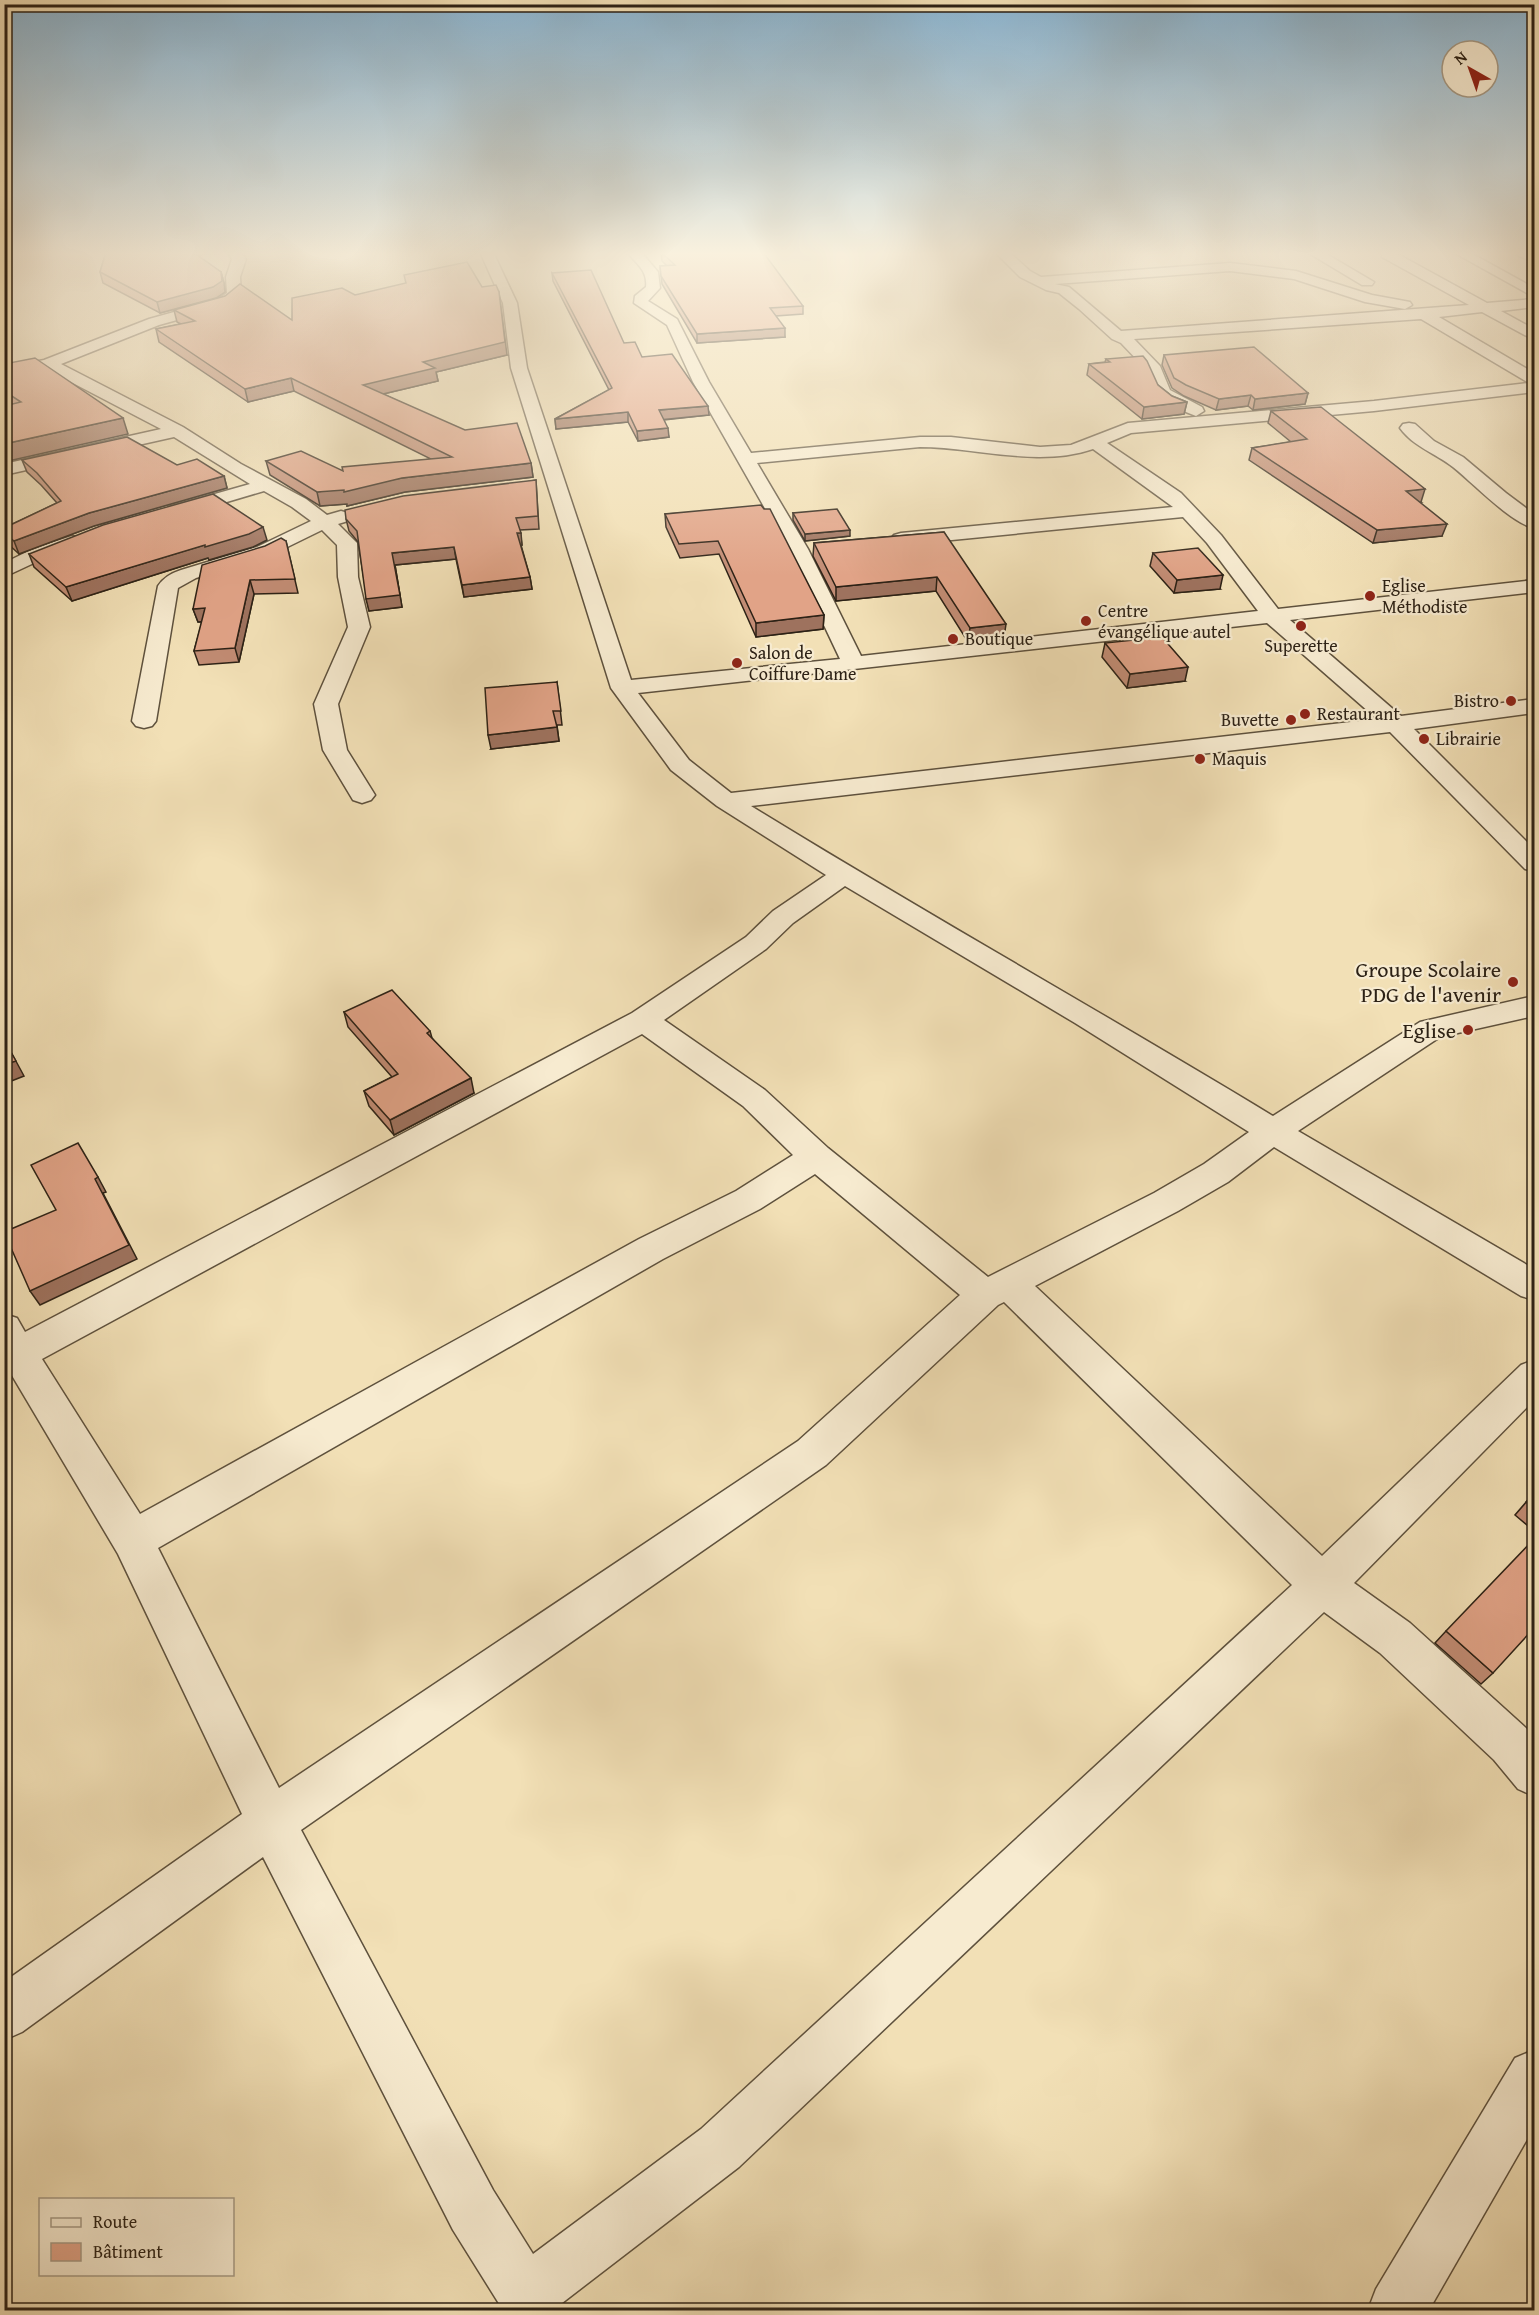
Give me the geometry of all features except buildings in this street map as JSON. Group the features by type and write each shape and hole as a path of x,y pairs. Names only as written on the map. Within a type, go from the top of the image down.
{"street":[{"path":"4,373 58,360"},
{"path":"518,360 622,688 680,765 726,801 845,875 1086,1016 1273,1131 1534,1286"},
{"path":"691,360 701,382 798,549 854,664"},
{"path":"1145,360 1154,369 1163,392 1177,402 1221,420"},
{"path":"1502,360 1534,379"},
{"path":"48,364 177,431 299,503 347,543 348,577 359,627 326,704 334,750 362,795"},
{"path":"746,459 920,441 951,442 1040,452 1072,450 1128,428 1374,406 1534,387"},
{"path":"1408,428 1534,522"},
{"path":"4,470 177,431"},
{"path":"1094,442 1174,497 1214,539 1272,616 1396,724 1534,863"},
{"path":"532,485 556,482"},
{"path":"164,514 266,485"},
{"path":"880,541 1186,511"},
{"path":"144,721 168,586 178,578 205,568 261,553 323,521 358,512"},
{"path":"4,571 42,552 85,537"},
{"path":"798,549 822,546"},
{"path":"622,688 854,664 1534,586"},
{"path":"726,801 1534,706"},
{"path":"845,875 783,917 756,943 643,1020 12,1341 133,1540 271,1822 473,2210 530,2303 720,2148 1322,1585 1534,1376"},
{"path":"4,2014 271,1822 812,1453 997,1289 1166,1202 1216,1173 1273,1131 1431,1029 1534,1006"},
{"path":"643,1020 754,1098 816,1157 997,1289 1322,1585 1395,1638 1510,1744 1534,1773"},
{"path":"133,1540 641,1255 748,1200 816,1157"},
{"path":"1397,2310 1534,2077"}],"place":[{"name":"Eglise Méthodiste","path":"1370,596"},
{"name":"Centre évangélique autel","path":"1086,621"},
{"name":"Superette","path":"1301,626"},
{"name":"Boutique","path":"953,639"},
{"name":"Salon de Coiffure Dame","path":"737,663"},
{"name":"Bistro","path":"1511,701"},
{"name":"Restaurant","path":"1305,714"},
{"name":"Buvette","path":"1291,720"},
{"name":"Librairie","path":"1424,739"},
{"name":"Maquis","path":"1200,759"},
{"name":"Groupe Scolaire PDG de l'avenir","path":"1513,982"},
{"name":"Eglise","path":"1468,1030"}]}
